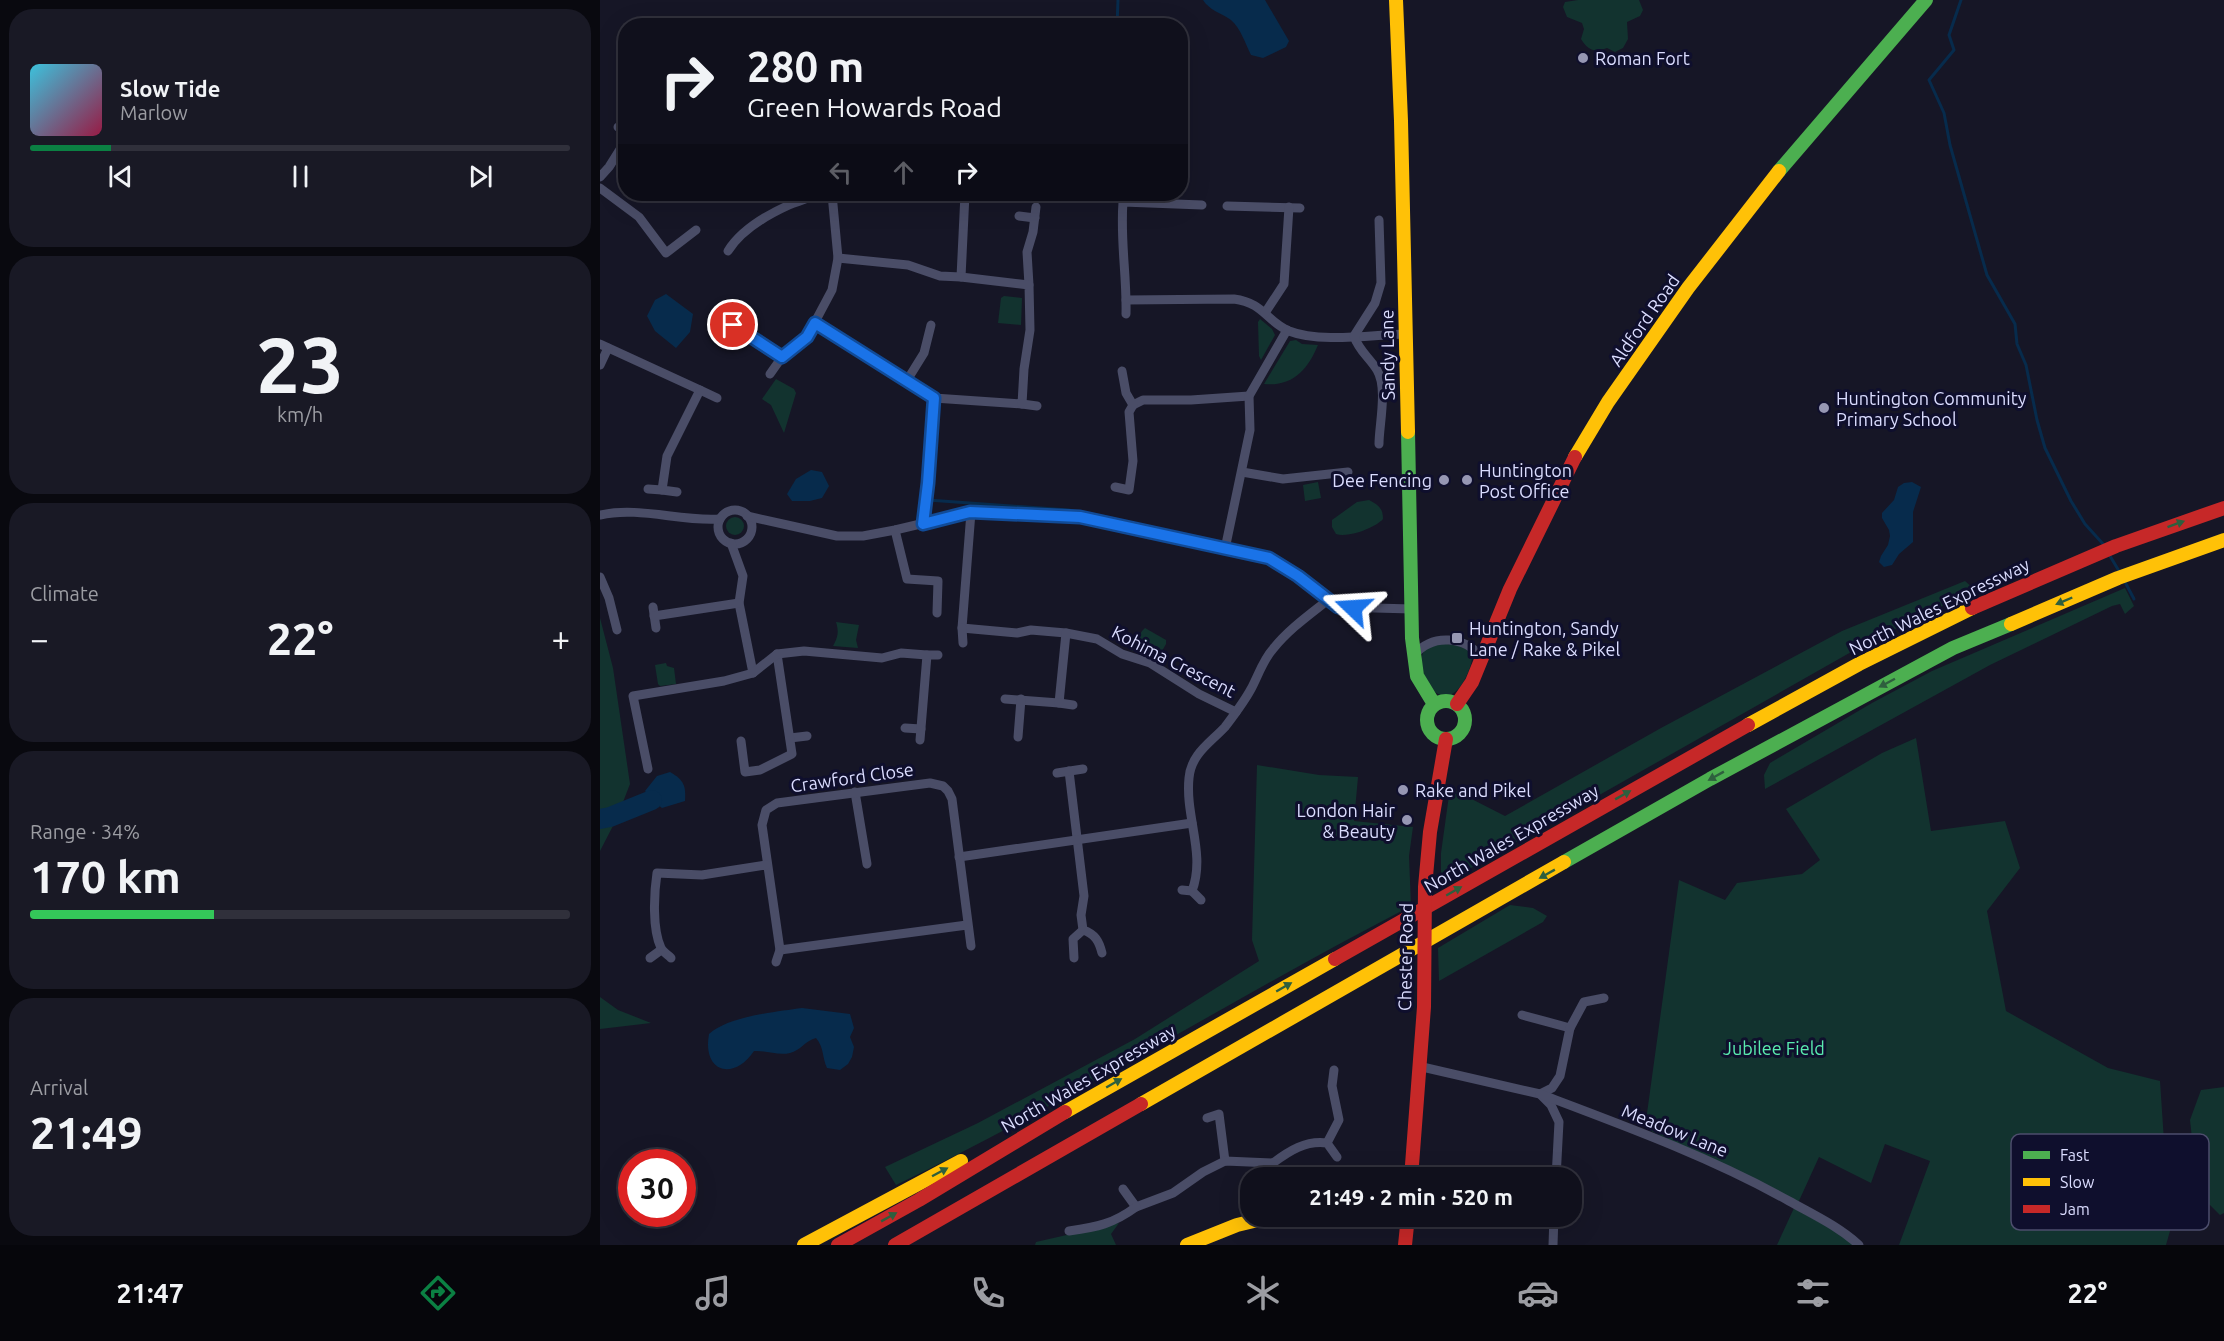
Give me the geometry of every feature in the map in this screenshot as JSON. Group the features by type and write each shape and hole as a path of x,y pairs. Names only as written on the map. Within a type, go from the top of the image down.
{"main road":[{"name":"Sandy Lane","path":"1396,0 1414,655 1417,676 1434,704"},
{"name":"Aldford Road","path":"1457,704 1472,682 1510,589 1568,468 1608,402 1688,288 1767,184 1926,0"},
{"name":"North Wales Expressway","path":"838,1245 919,1200 1045,1123 1808,691 1934,625 2100,551 2224,508"},
{"path":"895,1245 1710,779 1953,648 2118,578 2224,540"},
{"path":"1443,700 1457,704 1465,717 1464,726 1455,737 1446,739 1436,736 1427,723 1428,713 1434,704 1443,700"},
{"name":"Chester Road","path":"1412,1167 1425,965 1425,887 1430,832 1446,739"},
{"path":"804,1245 963,1160 1045,1123"},
{"path":"1187,1245 1240,1224"},
{"path":"1405,1245 1407,1227"}],"street":[{"path":"600,177 618,153"},
{"path":"600,188 639,217 666,253"},
{"path":"728,251 740,236 773,214 791,204 805,201"},
{"path":"771,374 782,357 807,337 832,290 838,258 833,201"},
{"path":"961,277 965,201"},
{"path":"1118,201 1202,205"},
{"path":"1123,202 1121,232 1126,314"},
{"path":"1227,206 1300,208"},
{"path":"1022,404 1030,330 1027,252 1033,232 1036,207"},
{"path":"1265,313 1284,284 1289,207"},
{"path":"1019,216 1035,218"},
{"path":"1354,336 1375,303 1381,283 1379,220"},
{"path":"657,260 696,230"},
{"path":"838,258 908,265 939,276 1029,285"},
{"path":"1126,300 1234,299 1249,301 1287,330 1306,336 1404,334"},
{"path":"721,318 782,357"},
{"path":"815,323 934,398 1037,406"},
{"path":"725,336 733,325"},
{"path":"906,382 924,353 925,335 931,325"},
{"path":"1225,549 1250,430 1249,396 1287,330"},
{"path":"1354,336 1358,347 1378,371 1381,380 1382,420 1379,444"},
{"path":"600,365 604,346 717,398"},
{"path":"1122,371 1126,393 1133,405"},
{"path":"662,490 667,456 700,390"},
{"path":"1128,490 1133,461 1129,412 1133,405 1143,400 1191,400 1249,396"},
{"path":"923,524 934,398"},
{"path":"1242,472 1283,478 1348,472"},
{"path":"1115,487 1139,493"},
{"path":"648,489 677,492"},
{"path":"600,515 623,511 705,520 720,519 733,510 743,512 750,520 768,521 837,536 863,536 970,512 1080,517 1269,558 1298,576 1338,607 1412,609"},
{"path":"963,643 970,512"},
{"path":"720,519 719,529 723,538 734,546 736,562 742,576 739,603 753,673"},
{"path":"705,520 719,529"},
{"path":"734,546 747,538 750,520"},
{"path":"895,530 907,579 938,581 937,613"},
{"path":"600,577 609,598 617,630"},
{"path":"1201,900 1187,891 1199,866 1188,788 1192,765 1199,752 1236,712 1250,691 1271,650 1287,633 1328,600"},
{"path":"656,628 654,612 739,603"},
{"name":"Kohima Crescent","path":"962,628 1017,633 1031,630 1097,639 1122,654 1150,663 1199,694 1236,712"},
{"path":"1059,703 1066,633"},
{"path":"1414,655 1428,643 1444,640 1468,645 1482,658"},
{"path":"648,769 633,696 724,681 753,673 777,654 804,651 882,658 901,653 938,655"},
{"path":"741,741 745,772 760,770 792,754 777,654"},
{"path":"920,740 927,655"},
{"path":"649,682 651,693"},
{"path":"1005,699 1073,705"},
{"path":"1018,737 1021,699"},
{"path":"905,728 921,729"},
{"path":"790,738 807,736"},
{"path":"1057,773 1083,769"},
{"path":"1069,771 1084,896 1081,915 1083,930"},
{"name":"Crawford Close","path":"776,963 780,950 762,825 766,810 777,803 930,783 943,786 952,799 971,946"},
{"path":"855,792 867,864"},
{"path":"959,857 1192,823"},
{"path":"671,958 661,950 654,909 653,870 702,875 766,865"},
{"path":"780,950 967,925"},
{"path":"1083,930 1092,933 1099,942 1102,953"},
{"path":"1074,958 1073,939 1083,930"},
{"path":"650,958 661,950"},
{"path":"1557,1167 1559,1122 1551,1106 1540,1094 1552,1088 1560,1076 1570,1028 1584,1002 1604,998"},
{"path":"1522,1015 1570,1028"},
{"name":"Meadow Lane","path":"1418,1066 1540,1094 1641,1132 1746,1177 1843,1231 1859,1245"},
{"path":"1327,1143 1339,1120 1332,1086 1334,1070"},
{"path":"1321,1083 1332,1086"},
{"path":"1207,1118 1221,1111 1225,1161"},
{"path":"1327,1143 1337,1157"},
{"path":"1070,1231 1104,1226 1122,1217 1136,1206 1173,1193 1203,1172 1225,1161 1273,1163 1290,1151 1310,1144 1327,1143"},
{"path":"1273,1163 1273,1167"},
{"path":"1124,1189 1136,1206"},
{"path":"1552,1245 1553,1227"}],"green space":[{"path":"1639,0 1643,10 1640,16 1627,22 1628,39 1623,48 1615,52 1607,48 1592,50 1586,46 1581,39 1584,29 1582,23 1567,17 1563,7 1565,2"},
{"path":"1004,296 1022,298 1021,325 998,323 1001,298"},
{"path":"1260,319 1272,329 1275,335 1261,360 1258,322"},
{"path":"1296,340 1302,344 1318,345 1304,369 1283,383 1264,384 1290,341"},
{"path":"776,379 794,389 796,393 784,433 771,405 762,399"},
{"path":"1318,482 1321,498 1305,501 1303,485"},
{"path":"1369,500 1379,507 1383,519 1374,526 1361,531 1347,535 1336,534 1332,527 1332,520 1357,502"},
{"path":"731,517 739,517 744,522 742,533 731,535 726,530 726,522"},
{"path":"1965,581 1975,590 1867,643 1441,885 1441,853 1450,788 1505,816 1661,728 1842,631"},
{"path":"2125,588 2134,606 2125,614 2120,604 2112,606 1990,665 1765,789 1764,775 1770,763 1872,703 1932,671"},
{"path":"600,618 613,668 630,784 616,820 600,851 600,823 615,820 611,814 600,817"},
{"path":"836,622 859,625 856,640 858,648 833,646 838,634"},
{"path":"1145,628 1166,640 1158,658 1131,650"},
{"path":"1442,643 1465,648 1469,651 1472,660 1466,677 1456,691 1446,696 1437,693 1429,685 1421,663 1423,653 1429,646"},
{"path":"666,663 667,666 674,668 676,684 660,686 655,665"},
{"name":"Jubilee Field","path":"1916,738 1931,831 2005,821 2020,868 1987,911 2006,1011 2108,1068 2160,1081 2164,1134 2011,1134 2011,1230 2170,1230 2166,1245 1899,1245 1930,1161 1885,1144 1871,1183 1819,1157 1798,1203 1645,1128 1679,880 1725,900 1737,883 1802,874 1820,860 1786,809 1882,753"},
{"path":"1257,765 1319,775 1358,777 1354,821 1413,827 1409,856 1411,906 1026,1118 896,1185 885,1167 978,1123 1135,1039 1259,961 1252,940"},
{"path":"1510,905 1533,908 1547,916 1543,922 1439,981 1438,948"},
{"path":"600,997 618,1010 651,1023 600,1029"},
{"path":"2224,1087 2224,1213 2220,1215 2209,1204 2209,1134 2192,1134 2190,1120 2201,1090"},
{"path":"1794,1208 1842,1235 1854,1245 1777,1245"},
{"path":"1119,1223 1111,1234 1116,1245 1035,1245 1036,1242"}],"water":[{"path":"1203,0 1265,0 1289,41 1286,47 1263,58 1251,55 1240,32 1231,20 1208,6"},
{"path":"666,294 693,314 690,332 676,348 655,331 647,316 655,300"},
{"path":"811,470 822,472 829,486 822,498 792,501 787,494 796,479"},
{"path":"1912,482 1921,487 1913,512 1913,542 1899,554 1892,565 1884,567 1879,562 1890,536 1882,513 1894,500 1898,487"},
{"path":"670,772 683,784 685,801 662,808 645,791 657,776"},
{"path":"802,1008 850,1014 854,1028 850,1037 854,1047 848,1064 840,1070 827,1068 816,1038 790,1053 754,1051 738,1066 729,1069 721,1068 710,1057 709,1034 718,1028 740,1019"}],"waterway":[{"path":"1117,18 1118,0"},
{"path":"1961,0 1949,35 1954,50 1929,80 1944,113 1950,145 1987,275 2015,324 2017,344 2026,365 2045,448 2071,501 2085,524 2104,545"},
{"path":"928,500 1069,510 1080,513"},
{"path":"1192,537 1220,543"},
{"path":"2110,556 2119,571"},
{"path":"2125,582 2134,599"},
{"path":"600,819 652,800"}],"traffic: fast":[{"path":"1779,171 1926,0"},
{"path":"1408,432 1412,638 1417,676 1434,704"},
{"path":"1564,862 1710,779 1953,648 2011,624"},
{"path":"1446,701 1460,706 1465,720 1460,734 1446,739 1432,734 1427,720 1432,706 1446,701"}],"traffic: slow":[{"path":"1396,0 1408,432"},
{"path":"1575,457 1608,402 1688,288 1779,171"},
{"path":"2011,624 2118,578 2224,540"},
{"path":"1748,725 1859,664 1972,608"},
{"path":"1141,1104 1564,862"},
{"path":"1065,1112 1335,959"},
{"path":"804,1245 961,1161"},
{"path":"1187,1245 1240,1224"}],"traffic: jam":[{"path":"1457,704 1472,682 1510,589 1575,457"},
{"path":"1972,608 2116,546 2224,508"},
{"path":"1335,959 1748,725"},
{"path":"1412,1167 1424,1007 1425,887 1430,832 1446,739"},
{"path":"895,1245 1141,1104"},
{"path":"838,1245 919,1200 1065,1112"},
{"path":"1405,1245 1407,1227"}],"place":[{"name":"Roman Fort","path":"1583,58"},
{"name":"Huntington Community Primary School","path":"1824,408"},
{"name":"Dee Fencing","path":"1444,480"},
{"name":"Huntington Post Office","path":"1467,480"},
{"name":"Huntington, Sandy Lane / Rake & Pikel","path":"1457,638"},
{"name":"Rake and Pikel","path":"1403,790"},
{"name":"London Hair & Beauty","path":"1407,820"}],"route":[{"path":"733,325 782,357 807,337 815,323 934,398 923,524 970,512 1080,517 1269,558 1298,576 1338,607 1353,608"}]}
